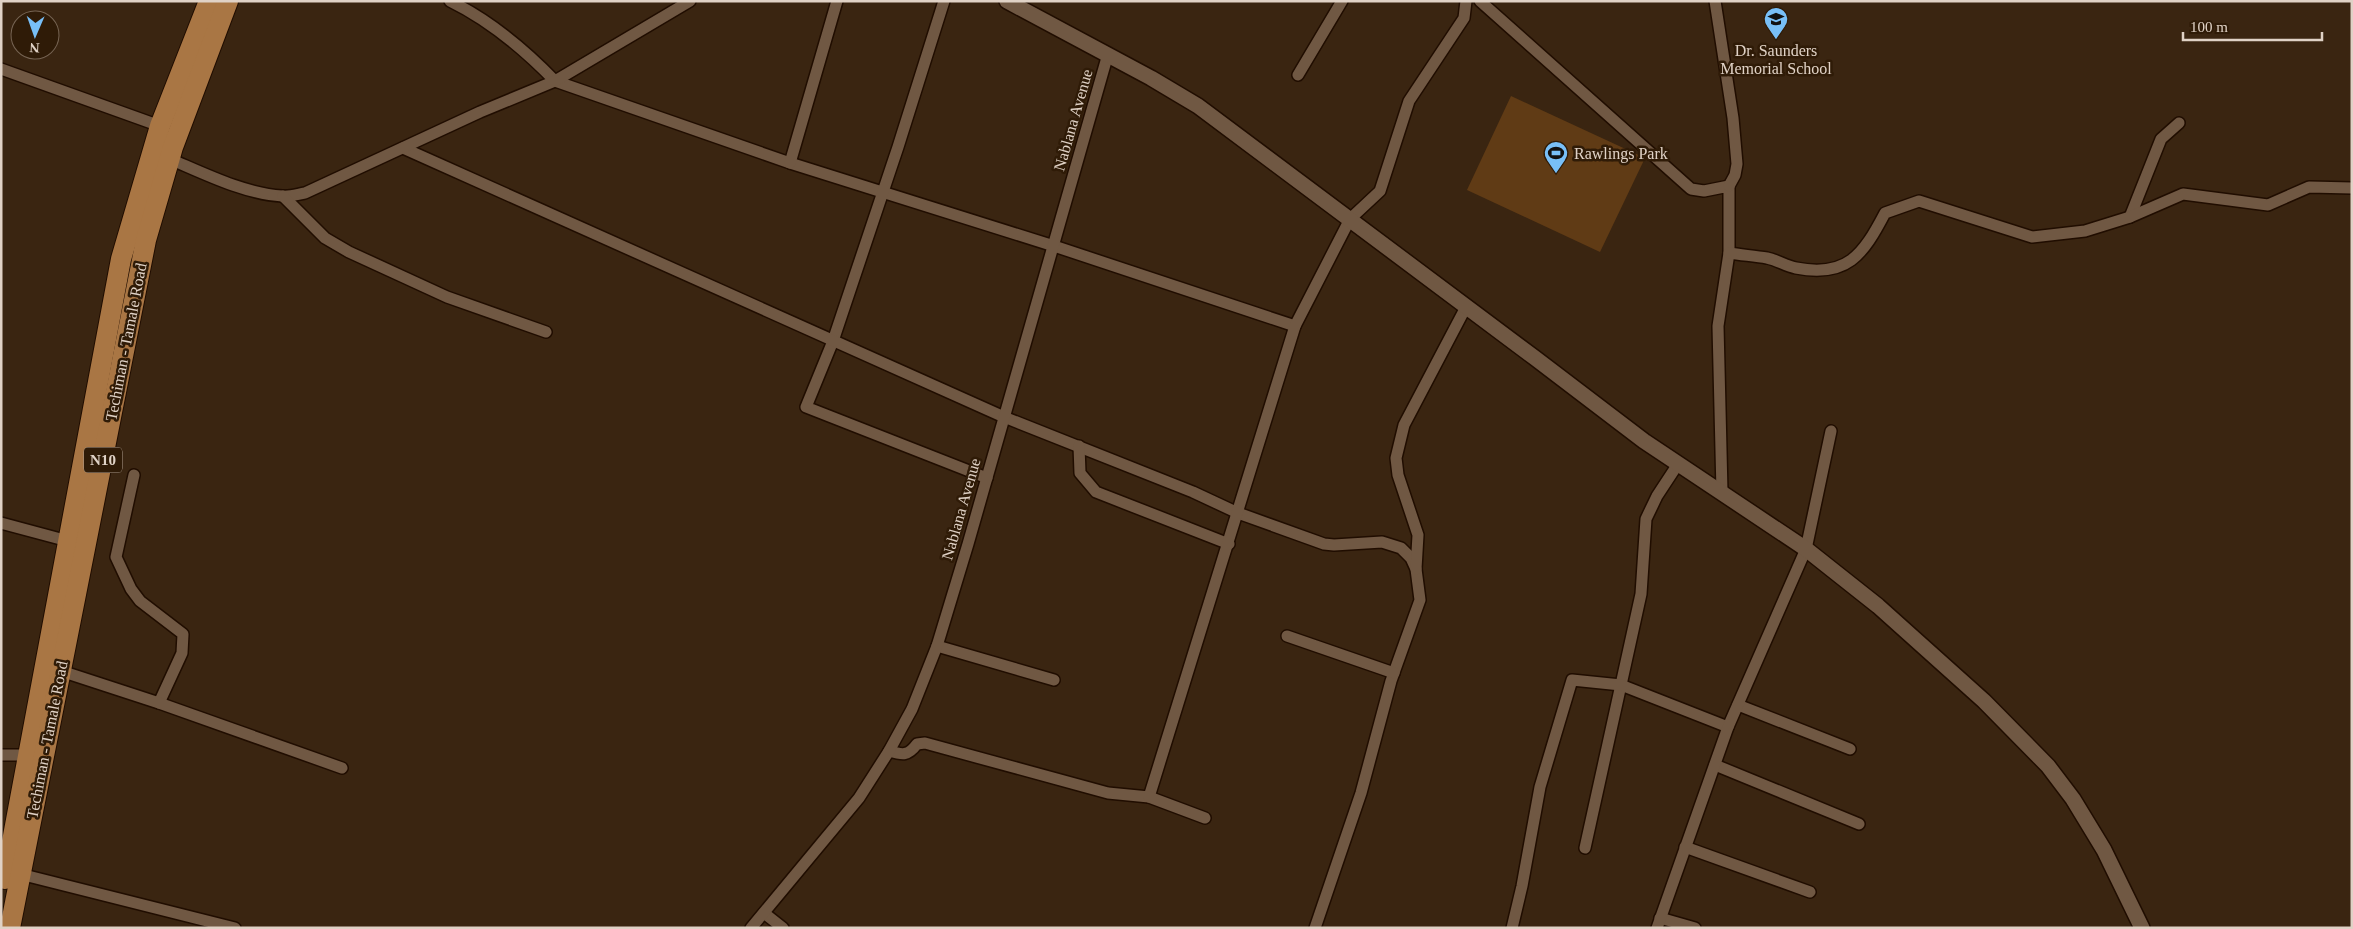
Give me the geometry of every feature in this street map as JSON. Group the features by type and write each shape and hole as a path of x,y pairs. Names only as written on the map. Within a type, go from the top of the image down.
{"highway":[{"name":"Techiman - Tamale Road","path":"10,928 61,671 77,543 121,259 160,126 209,1"},
{"name":"Techiman - Tamale Road","path":"1,901 27,756 146,240 170,159 228,1"},
{"path":"160,126 179,133"}],"main road":[{"path":"1007,1 1108,54 1198,106 1350,219 1583,397 1678,464 1806,549 1878,606 1963,682 2048,766 2089,823 2142,928"}],"street":[{"path":"450,1 498,29 527,52 555,81 790,163 1054,246 1295,326"},
{"path":"170,159 221,181 283,196 305,193 480,112 555,81 690,1"},
{"path":"790,163 837,1"},
{"path":"944,1 833,341 806,407 987,478"},
{"path":"1298,75 1342,1"},
{"path":"1149,797 1229,544 1295,326 1350,219 1380,191 1409,101 1464,18 1466,1"},
{"path":"1480,1 1691,189 1704,191 1729,186"},
{"path":"1715,1 1733,118 1737,164 1735,175 1729,186 1729,253 1718,326 1722,492"},
{"name":"Nablana Avenue","path":"751,928 859,798 889,751 912,709 937,646 1108,54"},
{"path":"1,69 160,126"},
{"path":"2130,217 2161,139 2179,123"},
{"path":"403,148 1004,417 1079,446 1238,513 1324,544 1334,546 1392,544 1402,548 1411,558 1416,569"},
{"path":"1729,253 1768,258 1795,268 1829,271 1855,258 1870,241 1885,214 1919,201 2032,237 2085,231 2130,217 2183,194 2268,205 2309,187 2352,188"},
{"path":"283,196 325,238 350,252 447,297 546,332"},
{"path":"1314,928 1361,793 1394,673 1420,600 1416,569 1418,535 1398,475 1396,458 1398,442 1404,425 1466,307"},
{"path":"1695,928 1659,923 1728,727 1806,549 1831,431"},
{"path":"1079,446 1080,473 1096,492 1229,544"},
{"path":"1585,848 1641,594 1646,519 1657,496 1678,464"},
{"path":"134,476 116,557 131,589 140,601 183,634 182,653 159,703"},
{"path":"1,523 77,543"},
{"path":"1288,636 1394,673"},
{"path":"937,646 1054,680"},
{"path":"61,671 159,703 342,768"},
{"path":"1512,928 1522,886 1540,787 1572,680 1621,685 1728,727"},
{"path":"1738,705 1850,749"},
{"path":"889,751 904,755 909,754 917,744 925,743 1108,793 1149,797 1205,818"},
{"path":"1,755 27,756"},
{"path":"1715,765 1859,824"},
{"path":"1685,848 1810,892"},
{"path":"20,874 235,928"},
{"path":"764,913 783,928"}],"shaded area":[{"name":"Rawlings Park","path":"1511,96 1645,158 1600,252 1467,190"}],"place":[{"name":"Dr. Saunders Memorial School","path":"1776,40"},
{"name":"Rawlings Park","path":"1556,174"}]}
